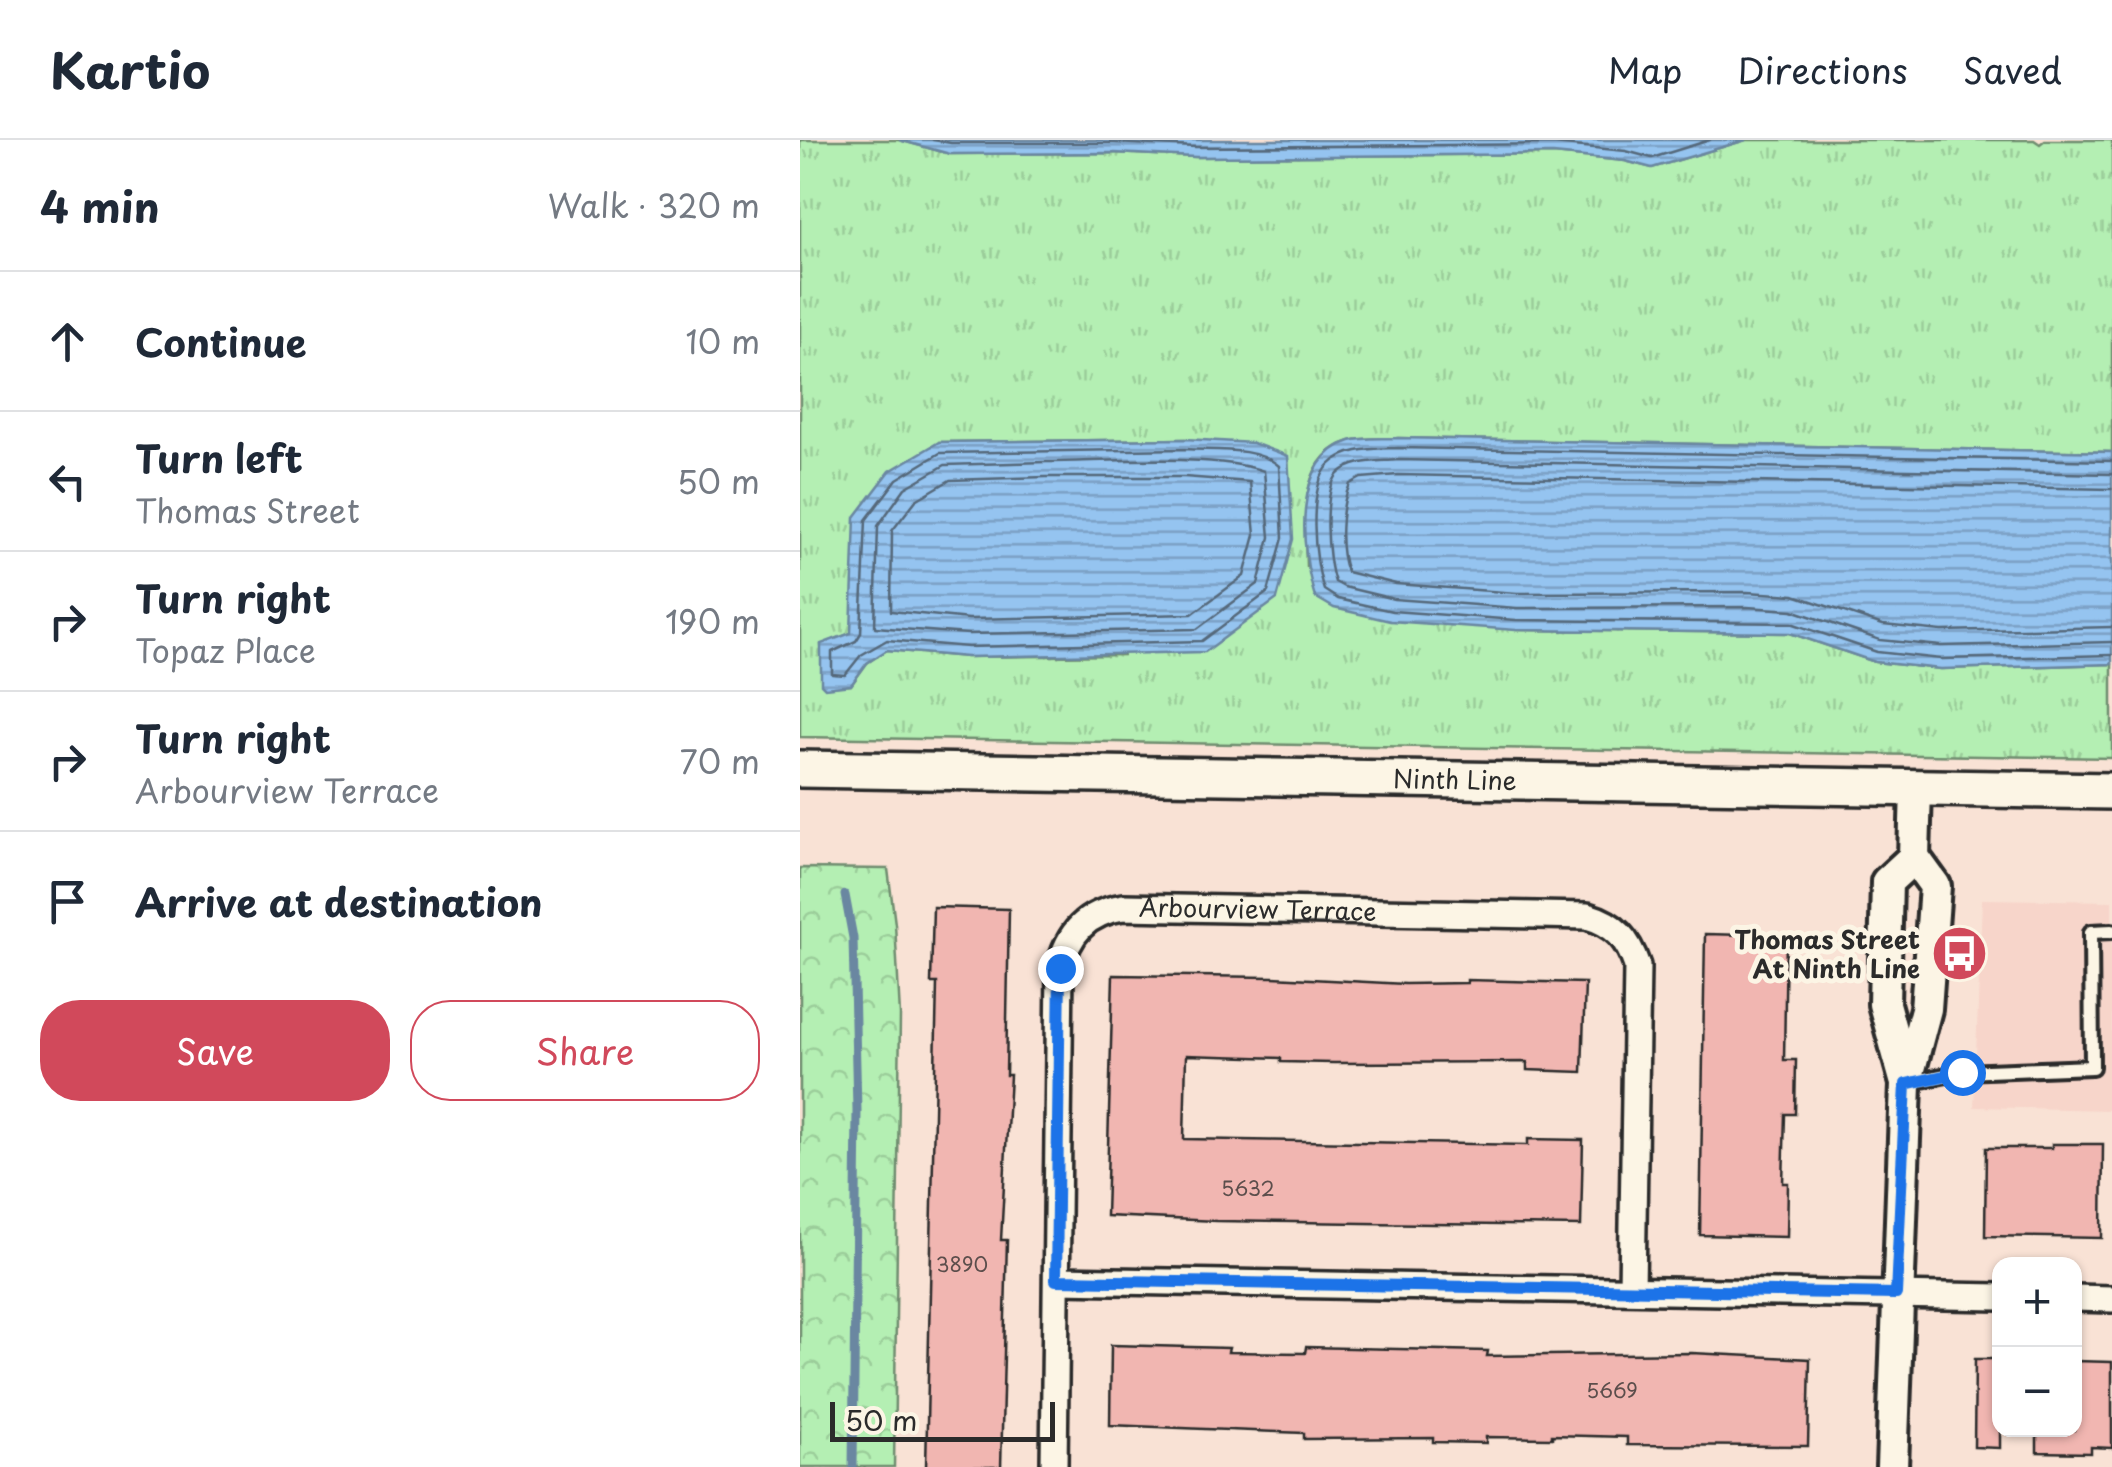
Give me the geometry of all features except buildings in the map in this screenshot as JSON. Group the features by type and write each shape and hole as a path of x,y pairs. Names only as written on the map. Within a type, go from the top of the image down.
{"main road":[{"name":"Ninth Line","path":"800,769 2112,791"}],"street":[{"path":"1892,1467 1906,1084 1926,1009 1935,886 1914,857 1916,788"},
{"path":"1906,1084 1884,1004 1888,882 1914,857"},
{"name":"Arbourview Terrace","path":"1054,1467 1060,968 1065,947 1076,929 1104,910 1123,907 1587,916 1606,922 1630,948 1637,966 1632,1290"},
{"path":"1056,1280 1992,1297"},
{"path":"2082,1298 2112,1299"}],"lane":[{"path":"1906,1084 1962,1072 2092,1068 2091,932 2112,932"}],"shaded area":[{"path":"1982,899 2112,901 2112,1110 1974,1107"}],"green space":[{"path":"800,140 899,140 950,154 1553,154 1625,161 1652,168 1746,140 2034,140 2040,144 2045,140 2112,140 2112,452 1361,439 1333,449 1321,461 1308,493 1305,530 1306,566 1516,630 1790,633 1875,662 1941,669 2112,664 2112,758 800,737","holes":["1185,439 1123,655 967,657 887,650 867,663 851,685 825,687 821,645 851,633 939,442"]},
{"path":"800,868 888,869 900,1015 894,1467 800,1467"}],"water":[{"path":"899,140 1746,140 1652,168 1625,161 1553,154 950,154"},
{"path":"1185,439 1253,443 1288,456 1293,539 1277,599 1205,652 967,657 887,650 867,663 851,685 825,688 821,684 821,644 851,633 855,517 890,471 939,442"},
{"path":"1355,440 2112,452 2112,664 1941,669 1875,662 1790,633 1516,630 1390,621 1334,608 1315,597 1310,578 1304,533 1309,486 1331,451"}],"waterway":[{"path":"845,895 853,938 857,1110 853,1467"}],"place":[{"name":"Thomas Street At Ninth Line","path":"1959,954"}],"route":[{"path":"1060,968 1056,1280 1896,1294 1906,1084 1962,1072"}]}
